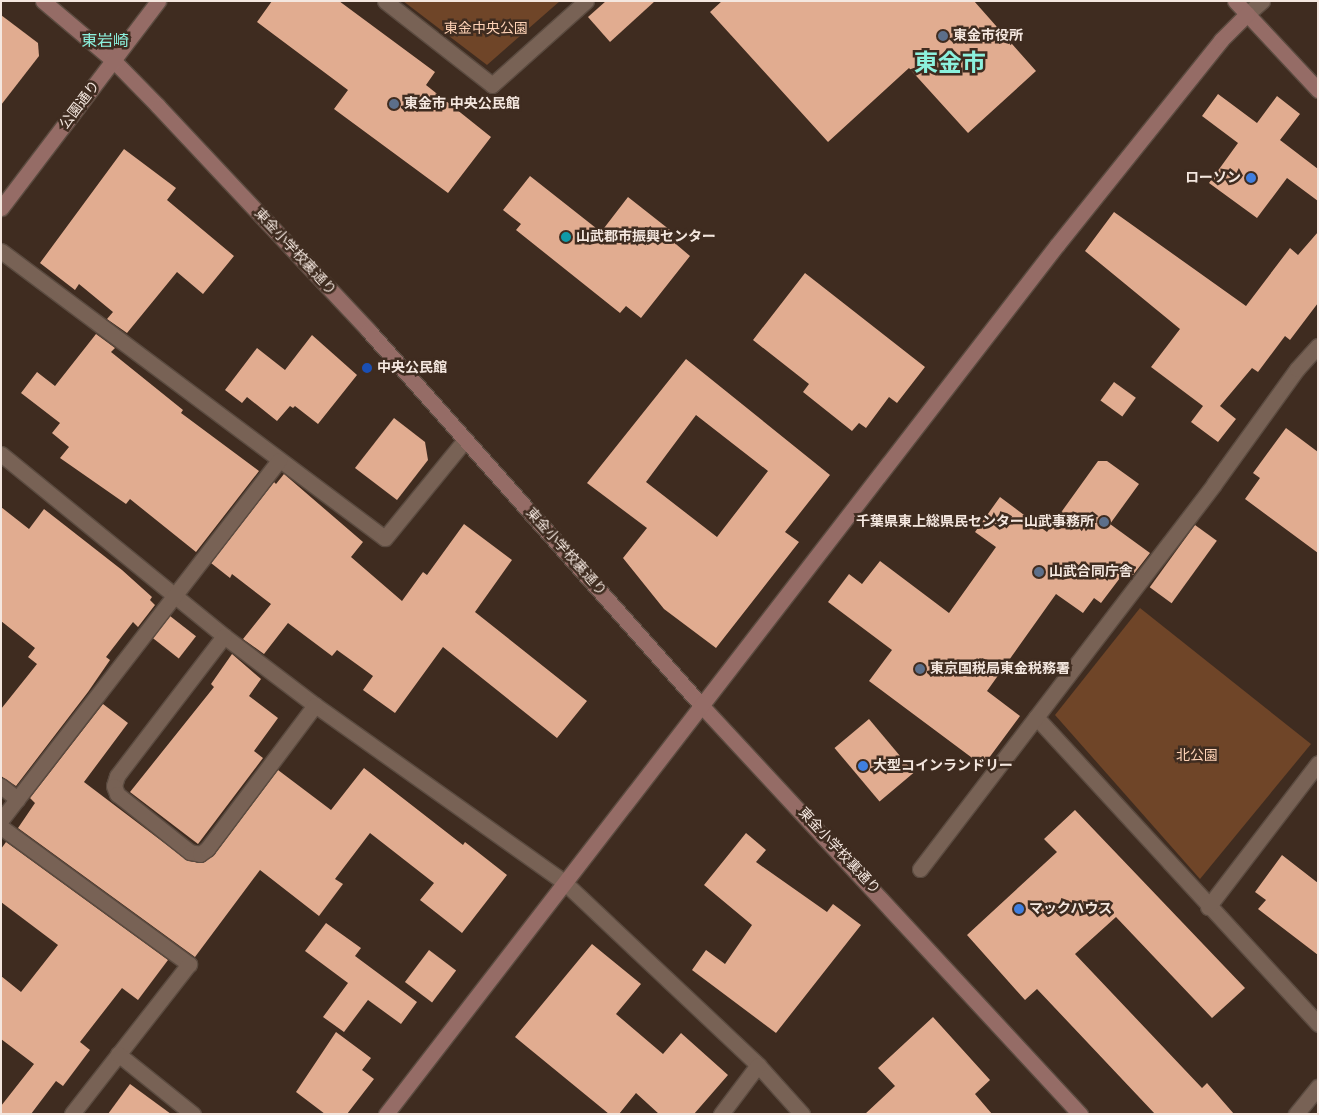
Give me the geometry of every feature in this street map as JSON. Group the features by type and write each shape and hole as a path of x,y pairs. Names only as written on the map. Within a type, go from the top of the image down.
{"street":[{"name":"東金小学校裏通り","path":"43,1 114,61 368,330 701,705 1080,1114"},
{"name":"公園通り","path":"1,208 158,1"},
{"path":"385,1 492,84 586,1"},
{"path":"1235,1 1318,90"},
{"path":"386,1114 1063,238 1220,40 1262,1"},
{"path":"1,251 385,538 465,440"},
{"path":"920,870 1214,484 1297,369 1318,346"},
{"path":"1,454 224,636 315,705 564,882 758,1065 802,1114"},
{"path":"1,820 173,594 279,460"},
{"path":"224,636 117,776 114,786 117,794 190,852 200,854 207,849 315,705"},
{"path":"1036,716 1208,907 1318,1024"},
{"path":"1208,907 1318,763"},
{"path":"1,786 17,798"},
{"path":"1,827 189,964 72,1114"},
{"path":"118,1054 193,1114"},
{"path":"721,1114 758,1065"},
{"path":"1296,1114 1318,1087"}],"green space":[{"name":"東金中央公園","path":"403,1 560,1 487,65"},
{"name":"北公園","path":"1140,608 1311,744 1200,879 1055,715"}],"building":[{"name":"東金市 中央公民館","path":"272,1 339,1 435,72 426,85 491,137 448,193 334,109 348,90 257,22"},
{"path":"606,1 655,1 610,42 588,17"},
{"path":"722,1 974,1 1036,71 968,133 909,68 828,142 710,12"},
{"path":"1,15 38,43 39,56 1,105"},
{"path":"1218,94 1257,123 1277,96 1300,114 1280,140 1318,169 1318,201 1287,178 1257,218 1209,183 1238,143 1202,116"},
{"path":"124,149 176,188 167,200 234,256 203,294 177,272 127,333 107,319 113,312 79,284 75,290 40,263"},
{"name":"山武郡市振興センター","path":"530,176 601,232 628,197 675,234 670,239 690,256 641,318 626,306 620,313 516,230 521,224 503,210"},
{"path":"1114,212 1246,306 1290,248 1298,255 1318,232 1318,303 1290,340 1285,336 1258,372 1252,368 1220,406 1236,419 1218,442 1191,422 1203,406 1151,367 1180,329 1085,251"},
{"path":"805,273 925,367 897,403 889,397 866,428 859,423 852,431 803,392 809,384 753,340"},
{"path":"96,334 115,348 111,352 183,410 181,413 259,471 196,552 130,499 126,504 60,458 69,447 52,433 60,423 21,393 37,372 55,386"},
{"path":"312,335 357,375 318,424 295,406 293,408 290,406 277,421 247,397 242,403 225,390 257,348 285,370"},
{"path":"686,359 830,475 785,532 799,542 716,648 664,609 623,558 647,528 587,483","holes":["696,415 768,471 717,537 646,482"]},
{"path":"1114,382 1136,398 1122,416 1100,401"},
{"path":"394,418 425,442 428,460 397,500 355,468"},
{"path":"1286,428 1318,452 1318,553 1245,499 1260,478 1253,473"},
{"path":"1098,461 1107,461 1139,484 1110,524 1150,553 1133,575 1126,570 1101,603 1094,598 1083,613 1056,594 987,691 1020,716 983,766 869,681 892,650 828,602 849,574 862,584 880,561 949,613 996,547 975,532 1000,497 1047,532"},
{"path":"284,474 363,542 351,557 402,601 423,572 427,575 464,524 512,560 475,612 587,701 557,738 443,647 395,713 363,690 373,676 337,650 332,656 288,623 264,654 243,639 271,604 232,574 230,578 211,563 274,482 276,484"},
{"path":"1,507 29,529 44,509 122,570 152,597 150,600 155,605 138,627 133,622 106,657 110,660 88,692 16,786 1,776 1,709 37,664 28,657 35,648 1,621"},
{"path":"1195,525 1217,541 1172,603 1150,587"},
{"path":"170,616 196,636 179,658 153,638"},
{"path":"232,654 261,679 249,696 278,718 254,751 263,758 198,844 130,792 214,687 211,684"},
{"path":"103,704 128,723 84,782 188,861 202,863 214,855 278,770 331,810 364,768 463,845 465,842 507,875 462,933 420,900 434,883 370,833 335,879 343,884 319,916 260,870 195,957 18,828 35,803 30,798"},
{"path":"869,719 914,773 880,802 835,748"},
{"path":"1075,810 1245,988 1212,1018 1116,917 1075,954 1202,1088 1207,1083 1234,1114 1155,1114 1037,989 1025,1000 967,935 1057,852 1044,839"},
{"path":"746,833 766,850 756,862 827,912 833,904 861,925 776,1033 692,970 706,950 725,964 752,925 704,885"},
{"path":"6,842 168,960 138,1000 122,988 80,1042 90,1050 63,1086 56,1081 31,1114 1,1114 1,1106 34,1064 1,1039 1,976 21,992 58,945 1,902 1,849"},
{"path":"1282,855 1318,883 1318,955 1258,909 1266,900 1255,892"},
{"path":"326,923 361,948 355,956 417,1002 401,1024 368,1000 344,1032 323,1017 348,983 305,951"},
{"path":"592,944 641,984 616,1014 663,1054 681,1033 728,1075 694,1114 659,1114 636,1093 619,1114 609,1114 515,1037"},
{"path":"429,950 456,970 432,1002 405,982"},
{"path":"933,1017 990,1080 975,1094 992,1114 865,1114 895,1086 878,1068"},
{"path":"336,1032 371,1058 362,1070 374,1079 347,1114 325,1114 296,1092"},
{"path":"130,1084 171,1114 108,1114"}],"place":[{"name":"東金市役所","path":"943,36"},
{"name":"東金市 中央公民館","path":"394,104"},
{"name":"ローソン","path":"1251,178"},
{"name":"山武郡市振興センター","path":"566,237"},
{"name":"中央公民館","path":"367,368"},
{"name":"千葉県東上総県民センター山武事務所","path":"1104,522"},
{"name":"山武合同庁舎","path":"1039,572"},
{"name":"東京国税局東金税務署","path":"920,669"},
{"name":"大型コインランドリー","path":"863,766"},
{"name":"マックハウス","path":"1019,909"}],"district":[{"name":"東岩崎","path":"105,41"},
{"name":"東金市","path":"950,64"}]}
